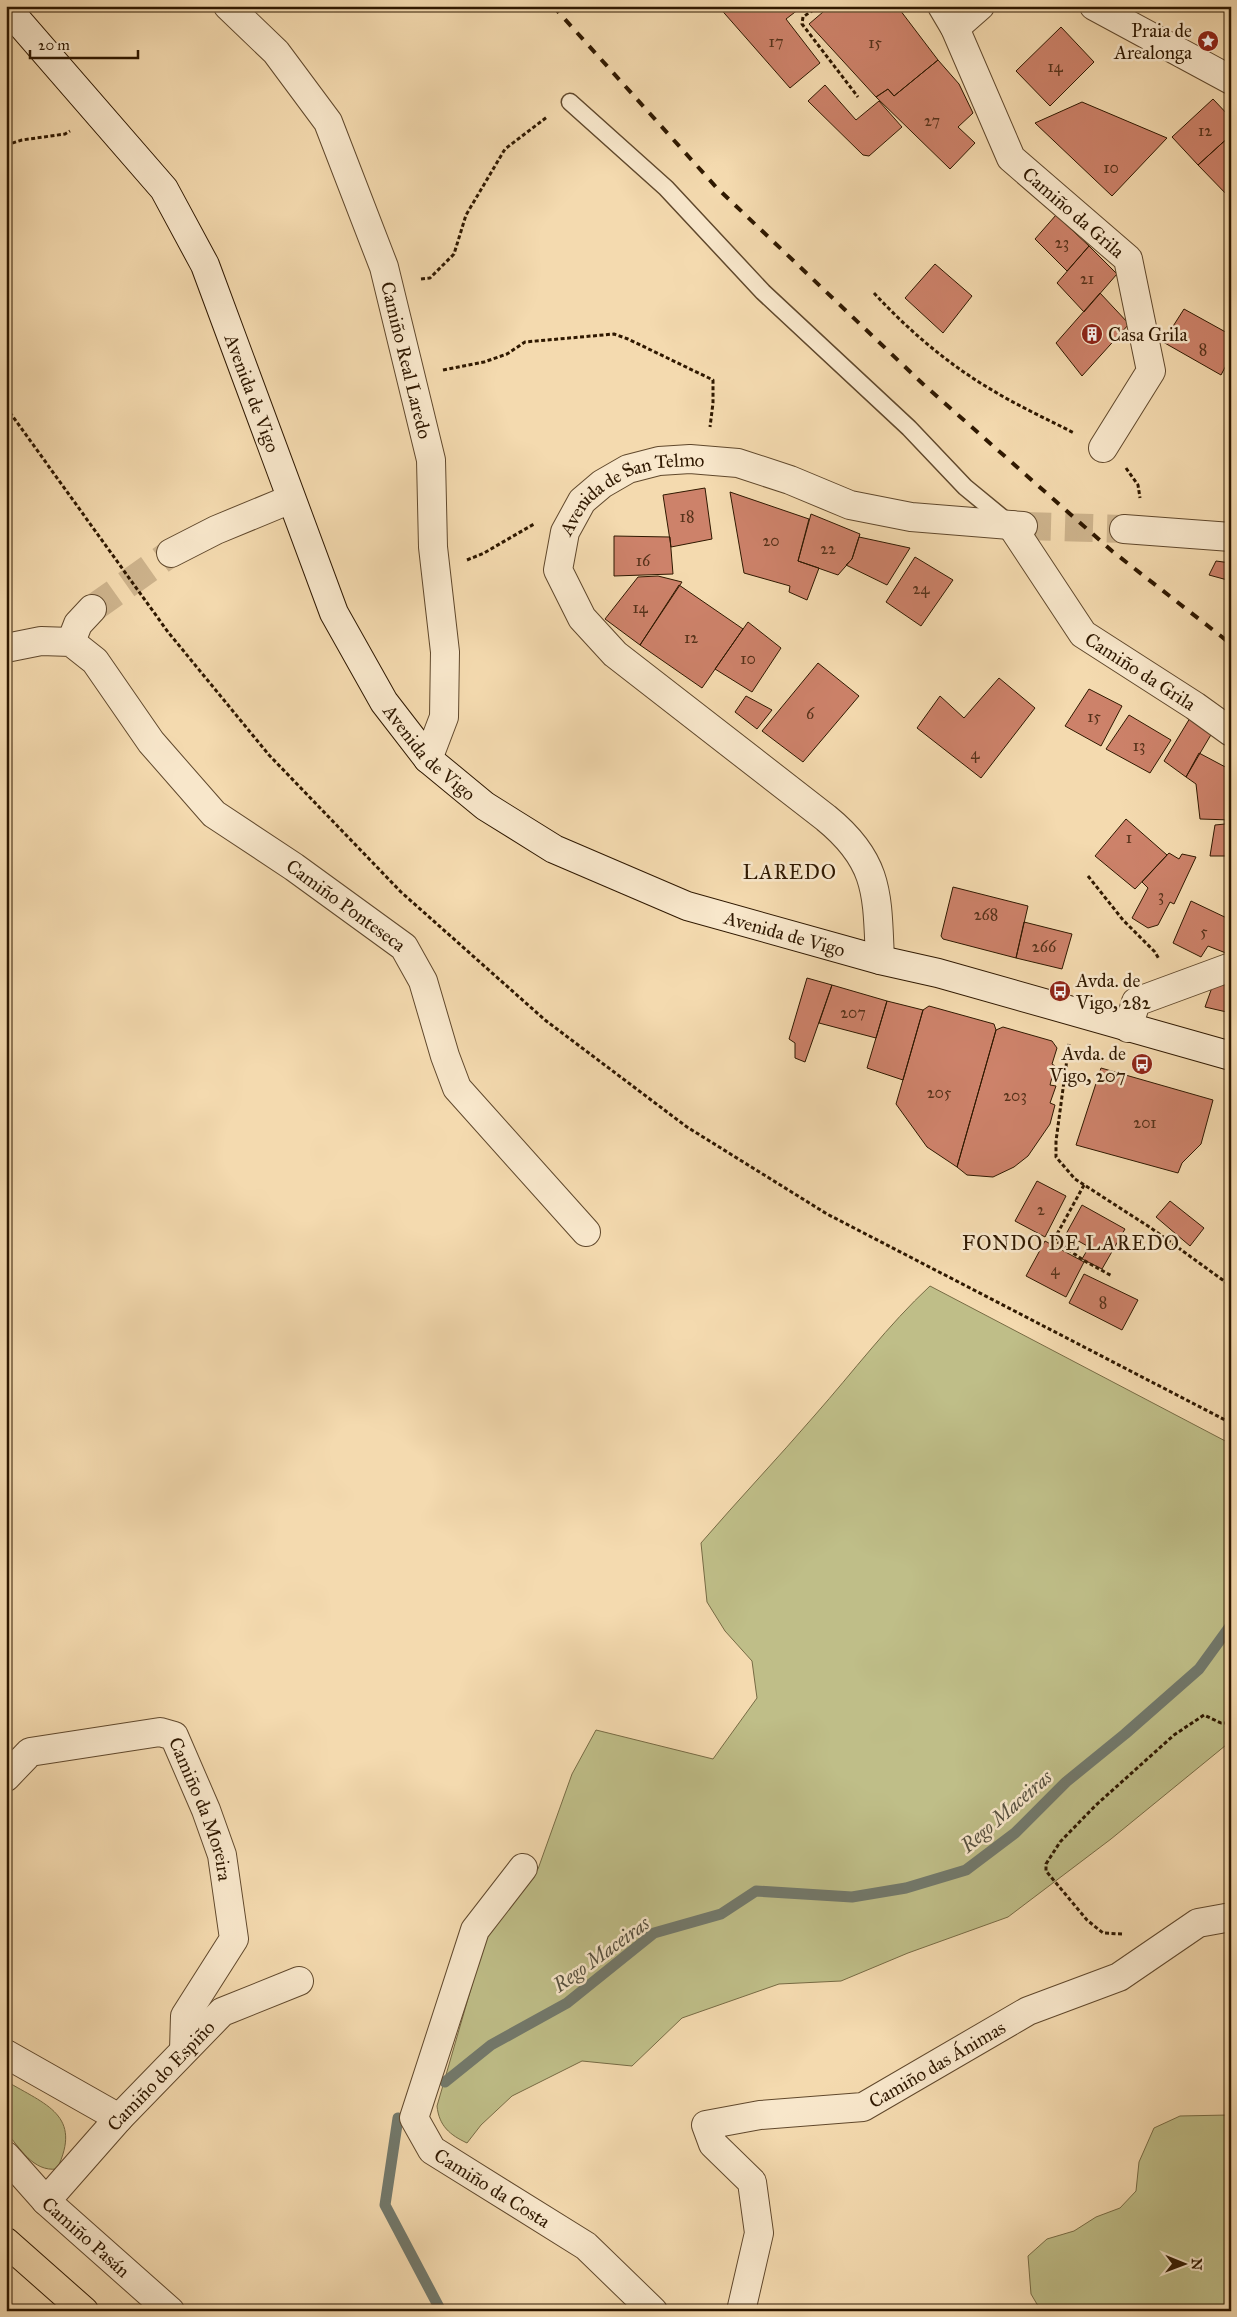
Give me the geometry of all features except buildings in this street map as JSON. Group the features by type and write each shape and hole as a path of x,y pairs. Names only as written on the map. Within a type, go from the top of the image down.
{"highway":[{"path":"6,2242 84,2311"}],"street":[{"name":"Camiño Real Laredo","path":"228,6 276,52 328,122 384,268 431,460 433,547 444,652 444,717 428,759"},
{"name":"Camiño da Grila","path":"980,6 948,17 1010,158 1128,259 1151,371 1102,448"},
{"path":"1094,6 1231,80"},
{"name":"Avenida de Vigo","path":"6,7 102,115 164,189 205,265 334,612 384,702 428,759 485,806 554,850 687,906 880,960 938,973 1231,1056"},
{"name":"Avenida de San Telmo","path":"880,960 878,912 871,873 858,850 844,833 826,818 615,654 582,618 558,570 565,532 582,501 602,484 628,470 659,461 690,459 738,463 790,480 850,505 911,517 1017,526"},
{"path":"170,554 216,530 291,499"},
{"name":"Camiño da Grila","path":"1017,526 1083,634 1195,706 1231,732"},
{"path":"1124,529 1231,537"},
{"path":"6,648 41,641 71,642 78,624 92,609"},
{"name":"Camiño Ponteseca","path":"71,642 95,661 150,742 214,814 294,867 404,947 423,981 445,1056 457,1088 586,1232"},
{"path":"1128,1028 1136,1002 1231,967"},
{"name":"Camiño da Moreira","path":"6,1777 30,1752 160,1732 174,1736 206,1810 222,1855 234,1939 186,2016 184,2050"},
{"name":"Camiño da Costa","path":"523,1868 475,1930 414,2118 432,2150 586,2246 653,2311"},
{"name":"Camiño das Ánimas","path":"741,2311 759,2233 752,2182 713,2144 706,2125 760,2115 863,2107 1028,2011 1119,1977 1198,1923 1231,1917"},
{"name":"Camiño do Espiño","path":"46,2201 119,2118 222,2012 299,1981"},
{"path":"6,2054 119,2118"},
{"name":"Camiño Pasán","path":"6,2156 46,2201 170,2311"}],"lane":[{"path":"570,102 666,188 763,292 909,428 966,487 1017,526"}],"path":[{"path":"819,6 803,17 802,24 858,97"},
{"path":"388,286 430,278 454,254 466,215 504,149 570,102"},
{"path":"6,145 22,140 65,134 102,115"},
{"path":"874,293 904,324 942,355 991,390 1102,448"},
{"path":"411,376 484,362 508,354 525,342 614,334 628,338 713,380 710,429 722,462"},
{"path":"6,408 168,632 269,755 401,892 545,1020 687,1127 826,1214 1231,1423"},
{"path":"484,553 526,528"},
{"path":"1088,876 1123,920 1155,952 1170,978 1172,988"},
{"path":"1077,1013 1067,1053 1056,1141 1056,1157 1075,1179 1152,1228 1231,1286"},
{"path":"1084,1185 1056,1236 1056,1241 1083,1260 1112,1276"},
{"path":"1103,1933 1087,1920 1051,1877 1046,1870 1046,1864 1060,1842 1096,1805 1174,1735 1204,1715 1221,1723 1231,1723"}],"shaded area":[{"path":"930,1286 1231,1444 1231,1741 1111,1839 1008,1917 908,1953 841,1981 779,1984 682,2018 632,2066 582,2061 512,2096 481,2125 467,2143 461,2140 446,2129 440,2119 437,2106 487,1933 538,1869 572,1774 596,1730 713,1759 757,1698 752,1661 725,1631 707,1602 701,1543 885,1333"},
{"path":"6,2081 47,2105 63,2124 66,2136 64,2151 57,2169 48,2169 34,2163 22,2152 6,2132"},
{"path":"1180,2116 1231,2116 1231,2311 1041,2311 1031,2294 1028,2256 1047,2239 1074,2231 1096,2217 1120,2208 1136,2191 1139,2162 1154,2128"}],"waterway":[{"name":"Rego Maceiras","path":"445,2082 491,2045 567,2003 654,1933 721,1914 756,1891 852,1897 906,1888 966,1870 1015,1833 1066,1782 1125,1734 1199,1669 1231,1625"},
{"name":"Rego Maceiras","path":"398,2118 385,2205 441,2311"}],"tunnel":[{"path":"1023,526 1124,529"},
{"path":"92,609 171,553"}],"railway":[{"path":"553,6 716,187 923,384 1112,551 1231,644"}],"place":[{"name":"Praia de Arealonga","path":"1208,41"},
{"name":"Casa Grila","path":"1092,334"},
{"name":"Avda. de Vigo, 282","path":"1060,991"},
{"name":"Avda. de Vigo, 207","path":"1142,1064"}],"district":[{"name":"LAREDO","path":"790,872"},
{"name":"FONDO DE LAREDO","path":"1071,1243"}]}
